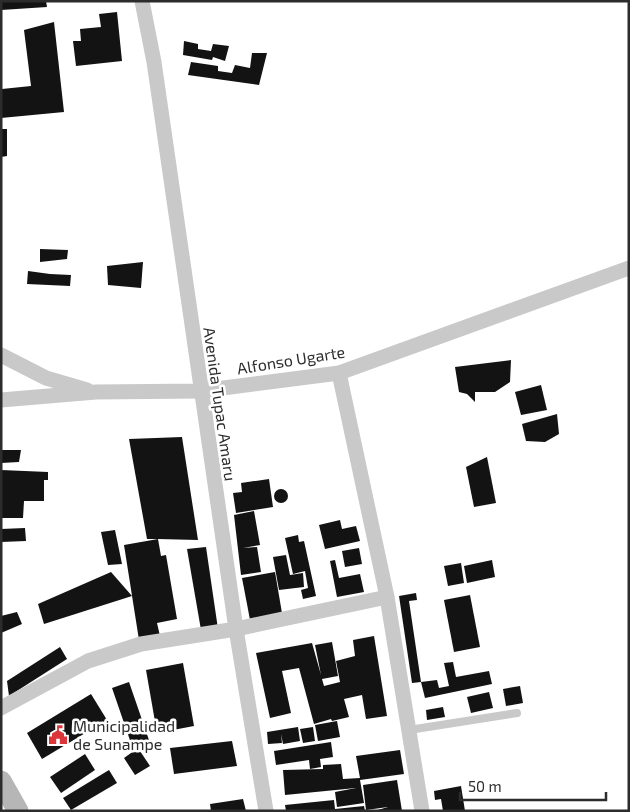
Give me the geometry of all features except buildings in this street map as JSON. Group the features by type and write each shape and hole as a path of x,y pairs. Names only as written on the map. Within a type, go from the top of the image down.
{"main road":[{"path":"1,781 18,811"}],"street":[{"name":"Avenida Tupac Amaru","path":"142,1 154,62 200,391 266,811"},
{"name":"Alfonso Ugarte","path":"1,400 96,392 200,391 339,373 629,268"},
{"path":"1,355 46,378 96,392"},
{"path":"339,373 387,597 422,811"},
{"path":"1,708 88,661 140,644 236,629 387,597"}],"lane":[{"path":"409,730 517,713"}],"place":[{"name":"Municipalidad de Sunampe","path":"58,735"}]}
